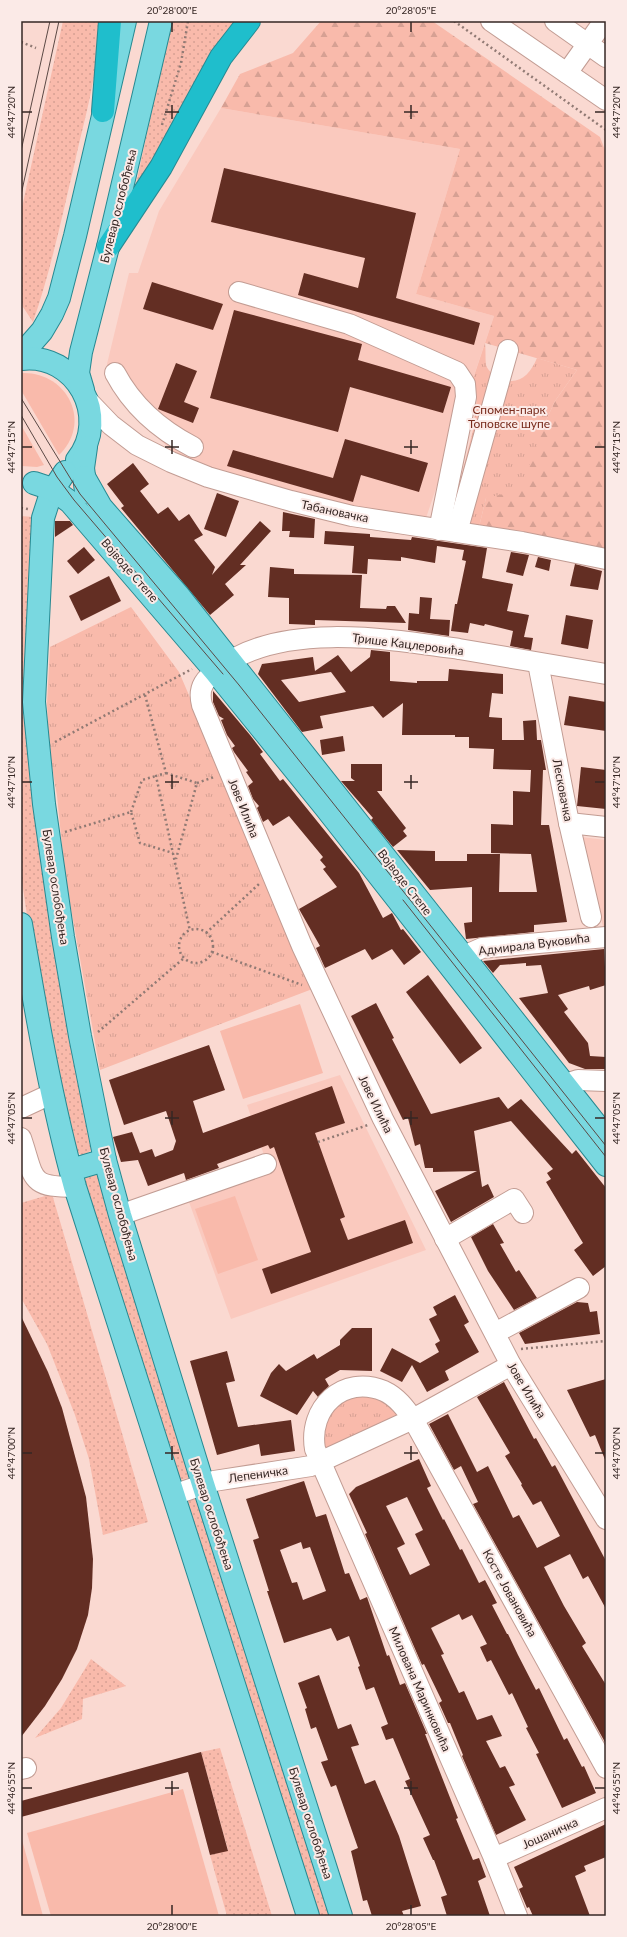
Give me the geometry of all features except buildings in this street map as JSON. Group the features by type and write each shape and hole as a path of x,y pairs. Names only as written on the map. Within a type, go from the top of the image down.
{"highway":[{"path":"108,247 161,167 221,57 249,21"},
{"path":"102,111 115,22"}],"main road":[{"name":"Булевар ослобођења","path":"160,25 108,247 81,352 78,373 86,396 91,424 86,447 76,461 51,481 44,512 28,702 38,750 48,836 77,1021 105,1160 202,1484 341,1916"},
{"path":"21,355 42,331 59,298 75,236 102,111"},
{"path":"21,359 40,359 62,368 74,377 86,396"},
{"name":"Војводе Степе","path":"51,481 87,493 96,514 170,601 202,628 214,666 325,807 556,1087 606,1137"},
{"name":"Војводе Степе","path":"51,481 214,666 464,959 556,1087 606,1165"},
{"path":"21,924 51,1094 73,1178 308,1916"},
{"path":"73,1178 105,1160"},
{"path":"275,1814 305,1804"}],"street":[{"path":"491,21 606,100"},
{"path":"555,21 606,56"},
{"path":"567,73 604,21"},
{"path":"240,292 348,324 457,372 465,384 466,397 448,531"},
{"path":"448,531 508,350"},
{"path":"115,373 128,394 145,414 172,436 193,447"},
{"name":"Табановачка","path":"86,396 112,424 137,445 171,462 208,477 291,502 352,516 522,542 606,559"},
{"name":"Трише Кацлеровића","path":"214,666 255,650 292,640 318,637 358,637 442,647 606,674"},
{"name":"Лесковачка","path":"538,663 570,823 591,917"},
{"name":"Јове Илића","path":"214,666 201,686 200,699 272,875 323,993 383,1119 508,1358 606,1519"},
{"path":"570,823 606,827"},
{"name":"Адмирала Вуковића","path":"464,959 473,952 482,948 606,937"},
{"path":"556,1087 578,1080 606,1081"},
{"path":"21,1108 51,1094"},
{"path":"21,1138 34,1176 41,1184 49,1186 73,1178"},
{"path":"120,1214 266,1164"},
{"path":"445,1239 514,1199 523,1213"},
{"path":"495,1333 579,1288"},
{"name":"Лепеничка","path":"173,1495 214,1481 302,1468 320,1462 413,1419 508,1358"},
{"path":"320,1462 313,1441 315,1423 323,1408 335,1396 343,1391 360,1387 381,1390 400,1402 413,1419"},
{"name":"Косте Јовановића","path":"413,1419 606,1768"},
{"name":"Милована Маринковића","path":"320,1462 494,1858 517,1916"},
{"name":"Јошаничка","path":"494,1858 606,1808"}],"path":[{"path":"161,129 181,63 188,21"},
{"path":"454,21 606,130"},
{"path":"21,42 36,48"},
{"path":"38,750 145,695 214,666"},
{"path":"145,695 166,773"},
{"path":"174,853 140,843 130,812 142,780 166,773 197,784 175,861"},
{"path":"156,776 190,931"},
{"path":"48,836 130,812"},
{"path":"206,933 253,888 272,875"},
{"path":"201,930 206,933 212,942 212,952 209,957 200,963 189,962 184,958 179,948 182,937 190,931 201,930"},
{"path":"212,952 323,993"},
{"path":"93,1036 184,958"},
{"path":"318,1142 383,1119"},
{"path":"508,1358 606,1341"}],"shaded area":[{"path":"221,108 460,149 416,294 494,316 426,518 355,508 257,485 175,454 118,399 107,364 129,273 138,273 159,211"},
{"path":"581,837 606,840 606,926 603,926"},
{"path":"340,1075 426,1250 231,1319 184,1188 265,1158 247,1105"}],"green space":[{"path":"63,21 98,21 97,57 87,110 61,223 51,263 33,322 23,307 21,300 21,212"},
{"path":"171,21 242,21 132,203"},
{"path":"321,21 432,21 600,137 606,153 606,550 479,527 486,498 543,427 555,401 577,370 485,343 494,316 416,294 460,149 221,108 240,74 293,53"},
{"name":"Спомен-парк Топовске шупе","path":"485,343 486,365 495,376 499,378 512,381 522,378 531,370 537,358 577,370 555,401 543,427 521,490 486,498 479,527 450,521 473,430 477,397 473,379"},
{"path":"21,373 37,375 51,380 62,389 70,401 74,414 74,428 69,442 59,455 21,390"},
{"path":"21,425 44,465 37,467 21,466"},
{"path":"21,516 33,517 28,598 26,679 21,687"},
{"path":"131,607 179,672 315,988 100,1070 65,875 57,796 49,749 47,703 50,647"},
{"path":"21,710 24,717 31,780 94,1147 89,1152 82,1155 76,1152 29,929 21,875"},
{"path":"300,1004 323,1073 243,1099 220,1031"},
{"path":"99,1171 191,1477 180,1480 83,1181 85,1176"},
{"path":"52,1194 148,1522 103,1535 89,1459 75,1415 47,1344 21,1298 21,1203"},
{"path":"235,1196 258,1260 218,1274 195,1209"},
{"path":"375,1393 402,1417 323,1452 320,1438 338,1399"},
{"path":"198,1497 335,1916 317,1916 185,1502 187,1499"},
{"path":"91,1659 126,1686 83,1699 82,1719 35,1738 61,1708"},
{"path":"220,1748 272,1916 227,1916 210,1855 228,1850 201,1752"},
{"path":"183,1789 219,1916 51,1916 27,1833"},
{"path":"22,1840 43,1916 21,1916"}],"tram line":[{"path":"21,151 50,21"},
{"path":"21,195 59,21"},
{"path":"21,398 80,494 239,685 606,1146"},
{"path":"21,415 57,477 74,500 223,674"},
{"path":"403,900 606,1157"}]}
